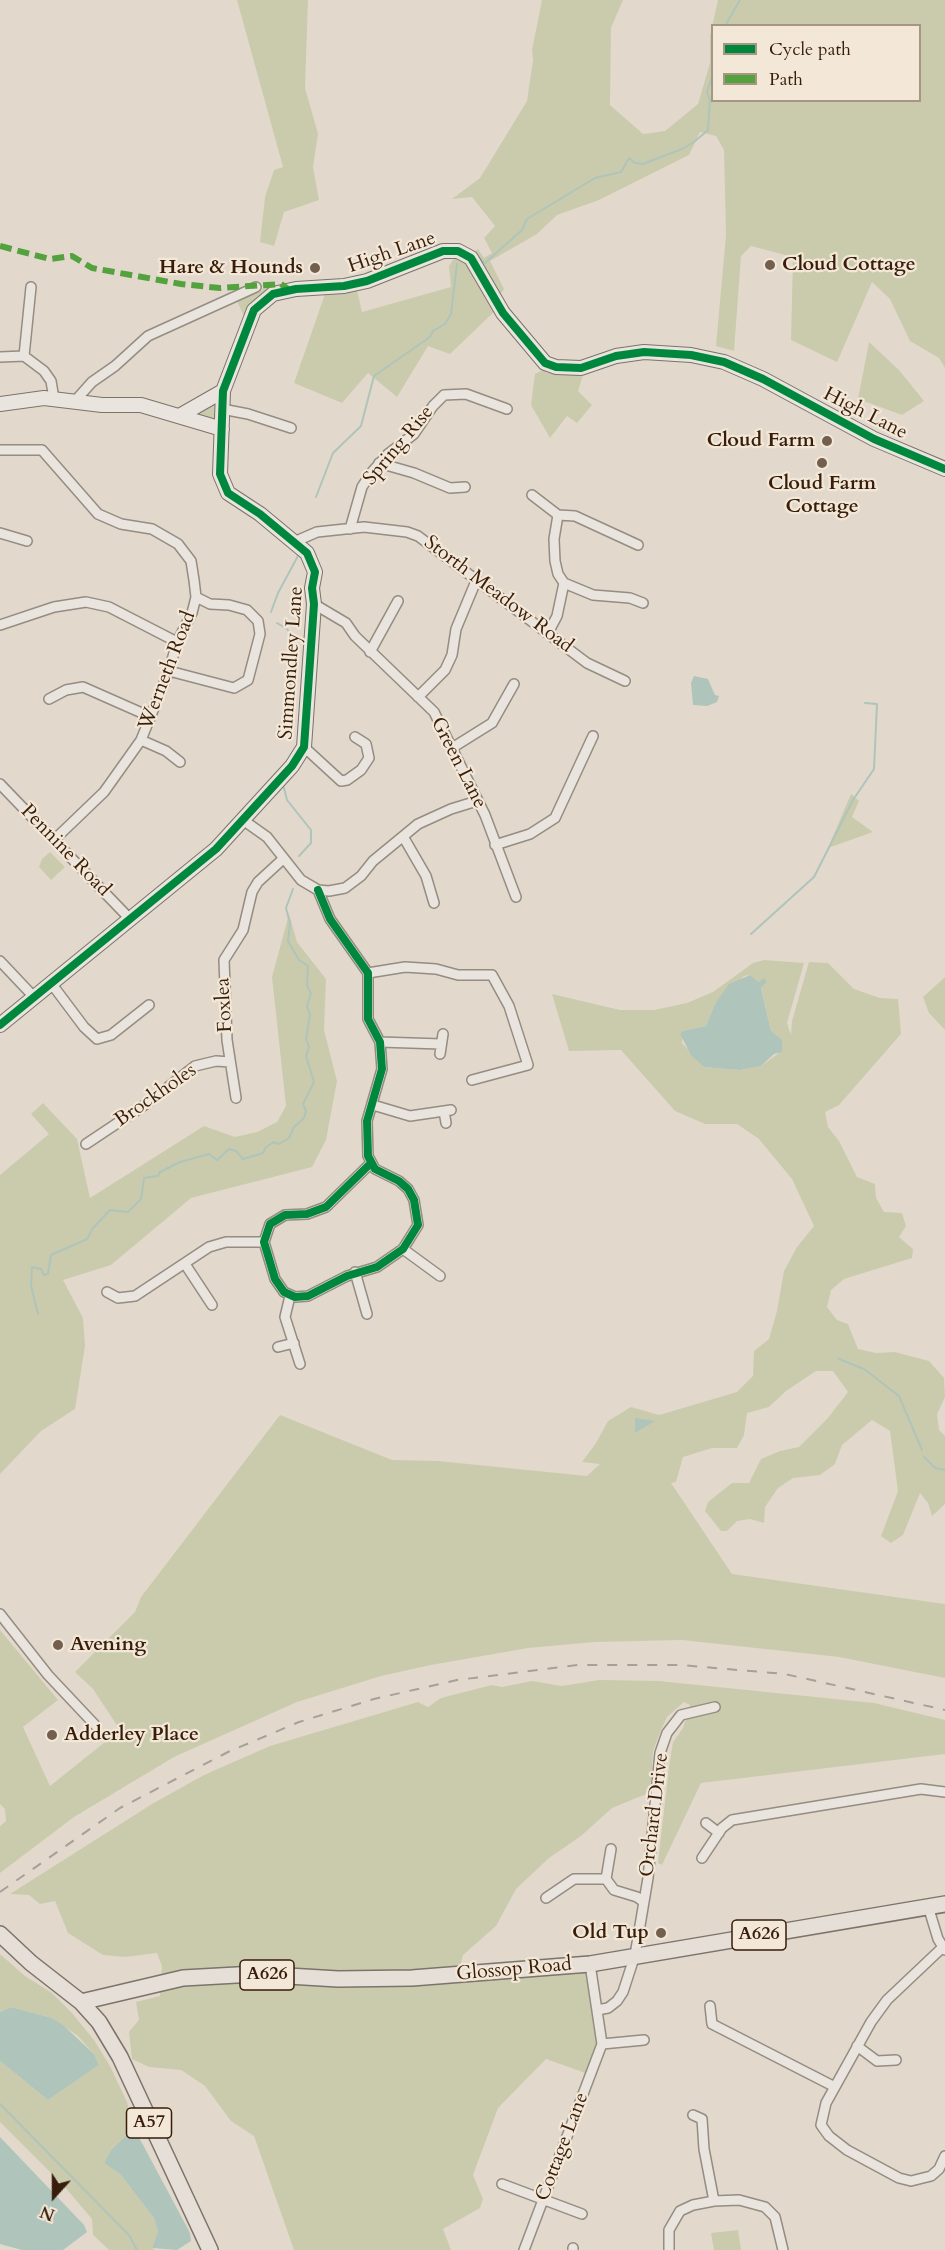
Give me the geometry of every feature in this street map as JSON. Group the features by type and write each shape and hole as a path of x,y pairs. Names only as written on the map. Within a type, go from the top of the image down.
{"main road":[{"name":"Glossop Road","path":"81,2002 183,1978 255,1974 338,1979 412,1978 590,1964 945,1904"},
{"name":"A57","path":"0,1934 30,1963 81,2002 99,2022 120,2057 210,2250"}],"street":[{"name":"High Lane","path":"223,391 254,310 273,294 296,289 345,286 367,281 443,251 458,251 471,258 503,313 545,363 556,367 581,368 616,356 644,352 691,355 724,362 763,379 874,439 945,469"},
{"path":"24,356 31,287"},
{"path":"75,401 92,382 116,366 148,336 256,287"},
{"path":"0,357 24,356 44,371 51,381 54,399"},
{"path":"181,415 223,391"},
{"name":"Simmondley Lane","path":"0,1025 216,849 292,766 304,747 314,604 312,588 315,572 307,553 228,493 219,474 223,391"},
{"name":"Spring Rise","path":"351,529 362,487 379,464 414,434 433,406 444,395 466,394 507,409"},
{"path":"0,404 54,399 102,405 141,405 222,429"},
{"path":"222,409 248,414 291,428"},
{"name":"Werneth Road","path":"0,450 42,450 98,514 121,524 152,529 178,544 191,561 196,597 177,642 170,671 141,740 104,792 54,840"},
{"path":"379,464 414,473 450,488 465,487"},
{"path":"532,495 558,515 575,516 638,546"},
{"path":"558,515 554,539 555,561 558,574 564,583 593,595 630,598 643,603"},
{"name":"Storth Meadow Road","path":"294,542 316,532 351,529 377,528 418,536 455,561 476,580 587,663 625,681"},
{"path":"0,533 27,542"},
{"path":"418,697 445,670 452,655 456,629 476,580"},
{"path":"548,633 557,616 564,583"},
{"path":"170,671 234,688 248,680 260,634 258,621 247,610 229,605 210,604 196,597"},
{"path":"370,652 398,601"},
{"path":"0,625 54,607 86,602 109,607 177,642"},
{"name":"Green Lane","path":"314,604 346,623 370,652 434,712 477,801 516,897"},
{"path":"452,748 492,723 514,684"},
{"path":"48,699 66,690 83,687 151,717"},
{"path":"495,845 530,834 555,818 593,736"},
{"path":"336,790 341,781 361,770 369,758 366,744 355,737"},
{"path":"141,740 166,751 180,762"},
{"path":"304,747 341,781"},
{"name":"Pennine Road","path":"0,784 130,919"},
{"path":"243,820 267,837 301,880 318,890 345,888 362,876 373,861 404,838 418,824 451,809 477,801"},
{"path":"404,838 426,876 434,903"},
{"name":"Foxlea","path":"236,1098 230,1062 224,960 243,930 248,899 255,887 283,859"},
{"path":"318,890 330,919 368,973 368,1019 380,1042 382,1069 367,1120 367,1151 375,1169 399,1180 408,1189 414,1200 418,1225 403,1249 377,1267 355,1272 308,1296 290,1296 279,1287 275,1279 264,1242 270,1224 285,1215 307,1214 326,1207 371,1163"},
{"path":"0,960 34,997"},
{"path":"368,973 405,967 436,969 458,975 492,975 509,1006 528,1065 472,1080"},
{"path":"51,983 84,1027 97,1039 111,1035 149,1005"},
{"path":"380,1042 442,1044"},
{"name":"Brockholes","path":"86,1144 149,1102 195,1066 216,1061 230,1062"},
{"path":"373,1105 410,1116 448,1110 446,1123"},
{"path":"107,1292 118,1298 135,1296 209,1247 226,1242 264,1242"},
{"path":"403,1249 440,1276"},
{"path":"185,1264 212,1305"},
{"path":"355,1272 367,1314"},
{"path":"290,1296 285,1317 300,1364"},
{"path":"278,1347 294,1344"},
{"path":"0,1614 62,1691 96,1726"},
{"name":"Orchard Drive","path":"635,1955 644,1902 660,1753 667,1733 681,1715 715,1707"},
{"path":"702,1858 718,1833 732,1820 738,1818 921,1789 945,1792"},
{"path":"706,1823 718,1833"},
{"path":"611,1849 606,1879 614,1890 637,1897 644,1902"},
{"path":"546,1898 574,1879 606,1879"},
{"path":"928,1906 944,1948 887,2000 857,2046 826,2103 821,2125 829,2136 847,2150 899,2178 923,2180 942,2171 945,2156"},
{"path":"597,2010 608,2008 617,2001 623,1992 635,1955"},
{"name":"Cottage Lane","path":"524,2250 602,2044 590,1964"},
{"path":"710,2006 712,2024 835,2087"},
{"path":"602,2044 644,2040"},
{"path":"857,2046 877,2061 896,2060"},
{"path":"693,2115 702,2119 704,2149 714,2201"},
{"path":"502,2184 582,2214"},
{"path":"669,2250 669,2230 680,2211 693,2205 714,2201 739,2200 765,2207 775,2217 783,2250"}],"green space":[{"path":"237,0 308,0 305,88 318,134 313,167 319,200 284,212 274,246 260,242 265,197 274,170 283,167"},
{"path":"542,0 623,0 611,28 610,105 643,134 665,131 698,104 710,63 711,32 711,102 921,102 921,24 712,24 718,0 945,0 945,368 939,358 910,341 890,299 872,282 837,362 791,340 793,257 751,246 741,256 734,351 716,346 726,235 724,150 716,136 700,132 689,155 599,200 557,215 537,234 490,261 504,289 500,295 473,252 478,249 484,258 492,253 484,238 495,226 472,197 452,199 480,178 527,101 533,60 532,50"},
{"path":"456,255 464,258 496,310 450,354 428,346 397,397 368,373 342,403 294,383 325,294 357,290 362,312 451,287 449,266"},
{"path":"264,287 280,289 246,321 237,301 261,291"},
{"path":"869,342 899,370 924,401 902,415 858,399"},
{"path":"543,370 547,373 584,372 578,391 592,405 577,423 567,416 550,438 531,405 535,374"},
{"path":"217,400 217,419 213,421 194,414"},
{"path":"851,794 859,801 852,817 873,832 828,848"},
{"path":"50,852 65,867 51,880 39,867 42,859"},
{"path":"289,914 297,942 326,979 324,1030 337,1081 326,1140 312,1167 191,1198 111,1265 63,1280 83,1318 85,1346 75,1409 41,1431 0,1474 0,1175 49,1134 31,1114 43,1103 77,1139 90,1198 204,1126 235,1137 257,1132 277,1122 286,1106 272,977"},
{"path":"764,960 804,963 787,1023 791,1035 792,1021 809,962 828,963 854,989 880,998 898,999 901,1034 839,1105 825,1112 828,1127 839,1141 857,1177 875,1184 876,1198 884,1212 902,1213 906,1226 899,1237 913,1249 912,1258 844,1279 831,1290 827,1307 837,1320 848,1324 858,1349 876,1353 895,1352 929,1361 944,1378 945,1397 937,1414 939,1430 945,1436 945,1504 932,1516 928,1503 920,1493 903,1535 891,1543 881,1536 898,1491 890,1431 872,1420 842,1445 835,1464 820,1475 793,1478 778,1488 765,1507 764,1523 750,1519 737,1521 727,1531 721,1531 705,1511 708,1502 732,1483 749,1483 761,1459 780,1451 799,1447 828,1418 848,1392 833,1371 816,1371 786,1391 769,1407 747,1413 744,1435 737,1448 712,1448 683,1457 676,1482 671,1483 732,1574 945,1604 945,1678 839,1657 682,1640 595,1642 528,1648 431,1665 381,1676 297,1702 174,1757 74,1817 0,1873 0,1826 6,1821 5,1809 0,1804 0,1630 58,1700 23,1727 50,1786 120,1730 93,1689 75,1672 135,1612 141,1597 280,1415 392,1460 438,1461 587,1476 600,1464 582,1462 608,1421 631,1407 659,1415 737,1392 753,1376 754,1351 769,1339 784,1271 797,1247 814,1226 792,1179 759,1139 737,1124 705,1124 675,1111 621,1050 569,1051 552,994 620,1010 654,1010 687,1003 713,992 753,963","holes":["750,975 761,987 771,1031 779,1053 761,1066 740,1070 704,1067 682,1043 683,1031 706,1026 715,1004 744,976"]},
{"path":"945,977 945,1030 929,1013 923,997"},
{"path":"599,1680 659,1681 874,1703 945,1720 945,1754 701,1783 662,1865 658,1863 673,1742 683,1728 690,1705 684,1702 667,1717 653,1751 651,1792 612,1808 581,1836 549,1858 516,1889 496,1926 463,1955 459,1971 588,1966 599,2045 588,2074 546,2059 498,2108 473,2175 483,2199 480,2208 443,2229 451,2250 294,2250 254,2136 231,2121 205,2086 181,2070 149,2067 132,2059 129,2032 139,2020 136,2002 160,1996 162,1966 157,1953 125,1957 103,1955 68,1933 55,1901 40,1904 29,1895 10,1894 152,1804 204,1775 270,1746 418,1702 428,1707 441,1698 492,1685 502,1687 532,1681 562,1686"},
{"path":"0,1954 25,1976 52,1993 72,2013 94,2040 110,2066 127,2102 134,2128 111,2150 104,2163 120,2174 154,2218 158,2231 152,2248 155,2250 109,2250 93,2235 92,2219 64,2186 0,2122 0,2061 48,2100 99,2065 94,2054 78,2036 52,2018 11,2007 0,2012"},
{"path":"738,2230 741,2250 714,2250 711,2233"}],"shaded area":[{"path":"694,676 708,679 715,695 719,696 717,702 707,706 693,705 691,683"},
{"path":"750,975 758,982 765,978 766,982 761,988 771,1031 782,1040 782,1052 774,1054 761,1066 740,1070 704,1067 691,1055 680,1034 683,1031 706,1026 715,1004 729,984"},
{"path":"635,1418 655,1421 635,1433"},
{"path":"11,2007 52,2018 63,2025 94,2054 99,2065 48,2100 0,2061 0,2012"},
{"path":"134,2128 190,2233 191,2241 177,2250 152,2248 158,2231 154,2218 120,2174 104,2163 111,2150"},
{"path":"0,2137 84,2225 87,2232 63,2250 22,2250 0,2244"}],"waterway":[{"path":"726,24 740,0"},
{"path":"477,256 485,263 522,230 527,219 595,178 621,172 629,158 635,163 643,164 694,142 708,130 710,100 707,92 711,80"},
{"path":"316,497 333,453 361,426 374,376 445,324 451,314 457,264"},
{"path":"271,612 278,593 299,554"},
{"path":"277,623 287,629 295,639 295,669 285,701 282,726"},
{"path":"855,797 874,769 877,704 865,703"},
{"path":"283,784 287,800 311,830 311,843 299,856"},
{"path":"751,934 814,877 854,798"},
{"path":"38,1314 31,1286 32,1267 41,1269 44,1275 48,1274 51,1255 87,1239 93,1228 110,1210 128,1212 141,1199 144,1178 158,1176 160,1172 180,1162 209,1154 217,1160 229,1149 236,1151 243,1159 263,1153 266,1147 274,1142 279,1144 289,1138 294,1127 304,1118 306,1111 303,1104 314,1082 306,1056 309,1047 306,1039 310,1015 307,1006 311,993 307,986 308,966 299,960 288,941 290,923 286,908 293,889"},
{"path":"839,1359 864,1369 899,1396 922,1450"},
{"path":"924,1457 935,1468 945,1470"},
{"path":"0,2104 129,2235 137,2250"}],"railway":[{"path":"0,1892 120,1808 228,1752 299,1722 374,1699 457,1680 578,1665 680,1665 785,1674 945,1710"}],"marked path":[{"path":"0,246 50,259 72,256 92,268 181,284 220,288 281,284 288,289"}],"cycle path":[{"path":"0,1025 216,849 292,766 304,747 314,604 312,588 315,572 307,553 260,514 228,493 220,474 223,391 254,310 273,294 296,289 344,286 367,281 443,251 458,251 471,258 503,313 545,363 556,367 581,368 616,356 644,352 691,355 724,362 763,379 874,439 945,469"},
{"path":"318,890 330,919 368,973 368,1019 380,1042 382,1069 367,1121 368,1156 375,1169 399,1181 408,1189 414,1200 418,1225 403,1249 377,1267 347,1276 308,1296 295,1297 284,1292 275,1279 264,1242 270,1224 285,1215 307,1214 326,1207 371,1163"}],"place":[{"name":"Cloud Cottage","path":"770,265"},
{"name":"Hare & Hounds","path":"315,268"},
{"name":"Cloud Farm","path":"827,441"},
{"name":"Cloud Farm Cottage","path":"822,463"},
{"name":"Avening","path":"58,1645"},
{"name":"Adderley Place","path":"52,1735"},
{"name":"Old Tup","path":"661,1933"}]}
